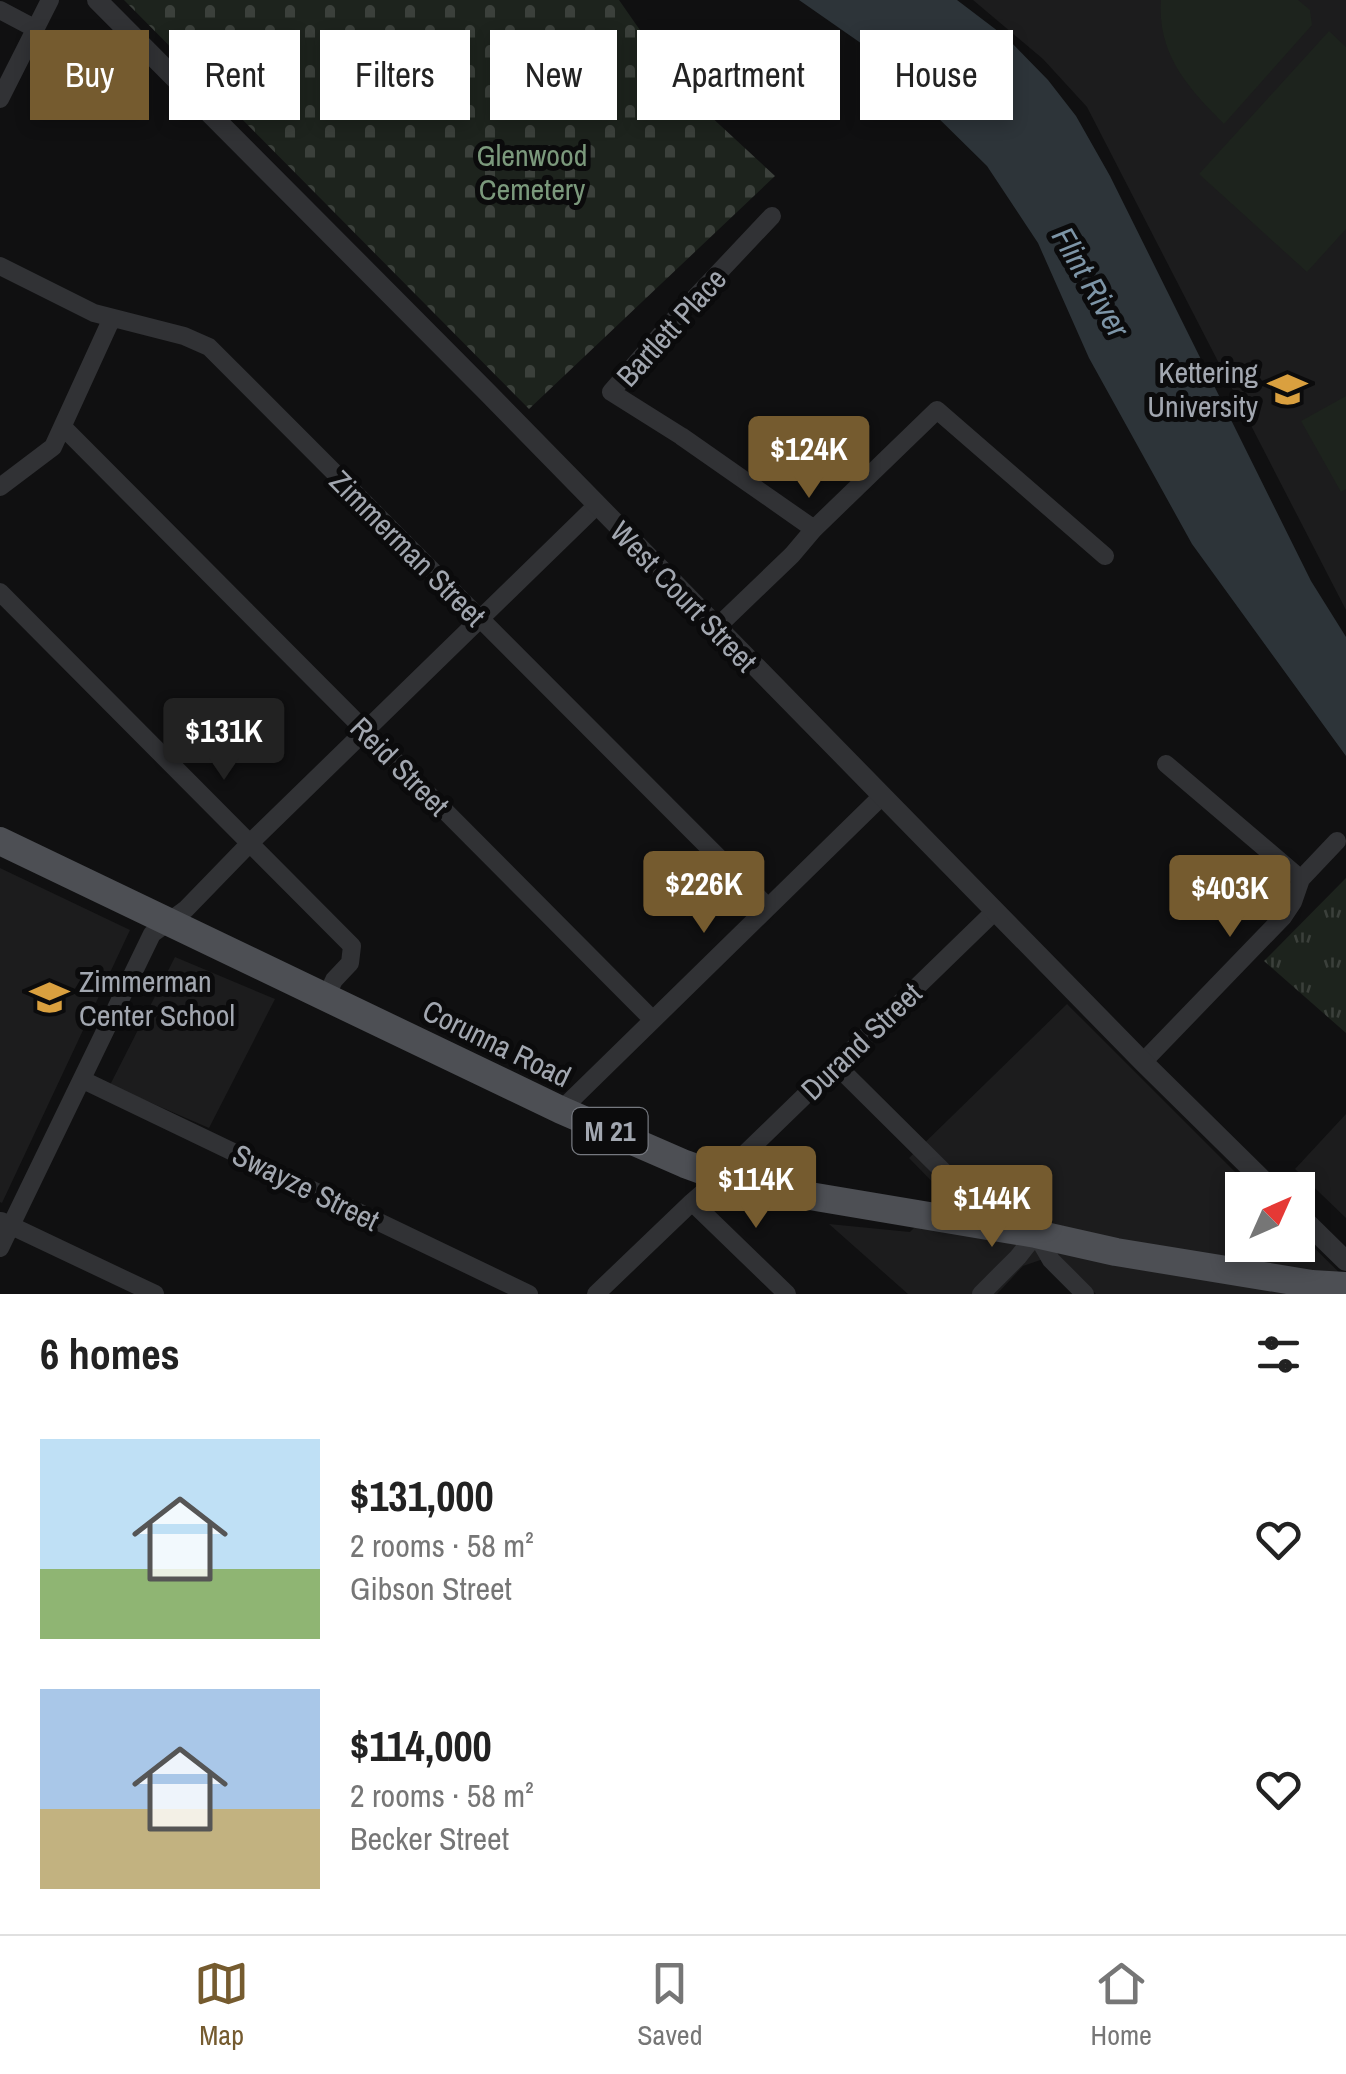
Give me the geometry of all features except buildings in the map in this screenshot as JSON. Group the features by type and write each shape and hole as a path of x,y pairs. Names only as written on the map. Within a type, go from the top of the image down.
{"main road":[{"name":"Corunna Road","path":"0,841 561,1110 721,1176 786,1192 1036,1234 1116,1252 1346,1286"}],"street":[{"path":"0,100 50,0"},
{"name":"West Court Street","path":"97,0 1255,1172"},
{"path":"0,10 34,28"},
{"name":"Bartlett Place","path":"772,216 671,322 612,392 814,528"},
{"name":"Zimmerman Street","path":"0,266 94,313 208,346 768,906"},
{"path":"0,488 52,447 112,318"},
{"path":"716,628 937,410 1105,556"},
{"name":"Reid Street","path":"64,426 652,1020"},
{"path":"0,1248 6,1223 83,1080 152,934 186,909 596,506"},
{"path":"0,592 352,946 350,964 334,980 326,997"},
{"path":"1166,764 1301,878"},
{"path":"561,1110 882,798"},
{"path":"1142,1062 1283,918 1301,878 1338,841"},
{"name":"Durand Street","path":"596,1294 994,910"},
{"path":"836,1065 961,1189 971,1224"},
{"name":"Swayze Street","path":"83,1080 529,1294"},
{"path":"692,1202 787,1294"},
{"path":"6,1223 154,1294"},
{"path":"1315,1231 1346,1262"},
{"path":"981,1294 1036,1234 1051,1260 1085,1294"}],"shaded area":[{"name":"Kettering University","path":"973,0 1346,0 1346,610 1087,107 1043,59"},
{"name":"Zimmerman Center School","path":"0,868 130,930 2,1203 0,1202"},
{"path":"175,957 275,999 209,1128 110,1085"},
{"path":"1067,1004 1235,1172 1225,1172 1225,1262 1315,1262 1315,1249 1346,1279 1346,1294 1096,1294 1055,1255 1023,1266 997,1294 908,1294 829,1224 910,1232 946,1196 909,1158"},
{"path":"1346,1114 1346,1218 1315,1188 1315,1172 1295,1169"}],"green space":[{"name":"Glenwood Cemetery","path":"124,0 619,0 640,30 637,120 714,120 775,176 529,409 243,120 300,120 300,30 169,30 169,45"},
{"path":"1161,0 1298,0 1310,10 1312,25 1224,124 1178,69 1164,37"},
{"path":"1329,31 1346,47 1346,229 1307,272 1199,174"},
{"path":"1346,396 1346,489 1341,492 1301,421"},
{"path":"1346,878 1346,1033 1264,961"}],"water":[{"path":"799,0 957,0 996,30 860,30 860,43"},
{"name":"Flint River","path":"1013,44 1076,116 1110,176 1311,581 1346,637 1346,756 1192,544 1089,358 1038,243 987,166 940,120 1013,120"}],"place":[{"name":"Kettering University","path":"1288,389"},
{"name":"Zimmerman Center School","path":"49,998"}]}
